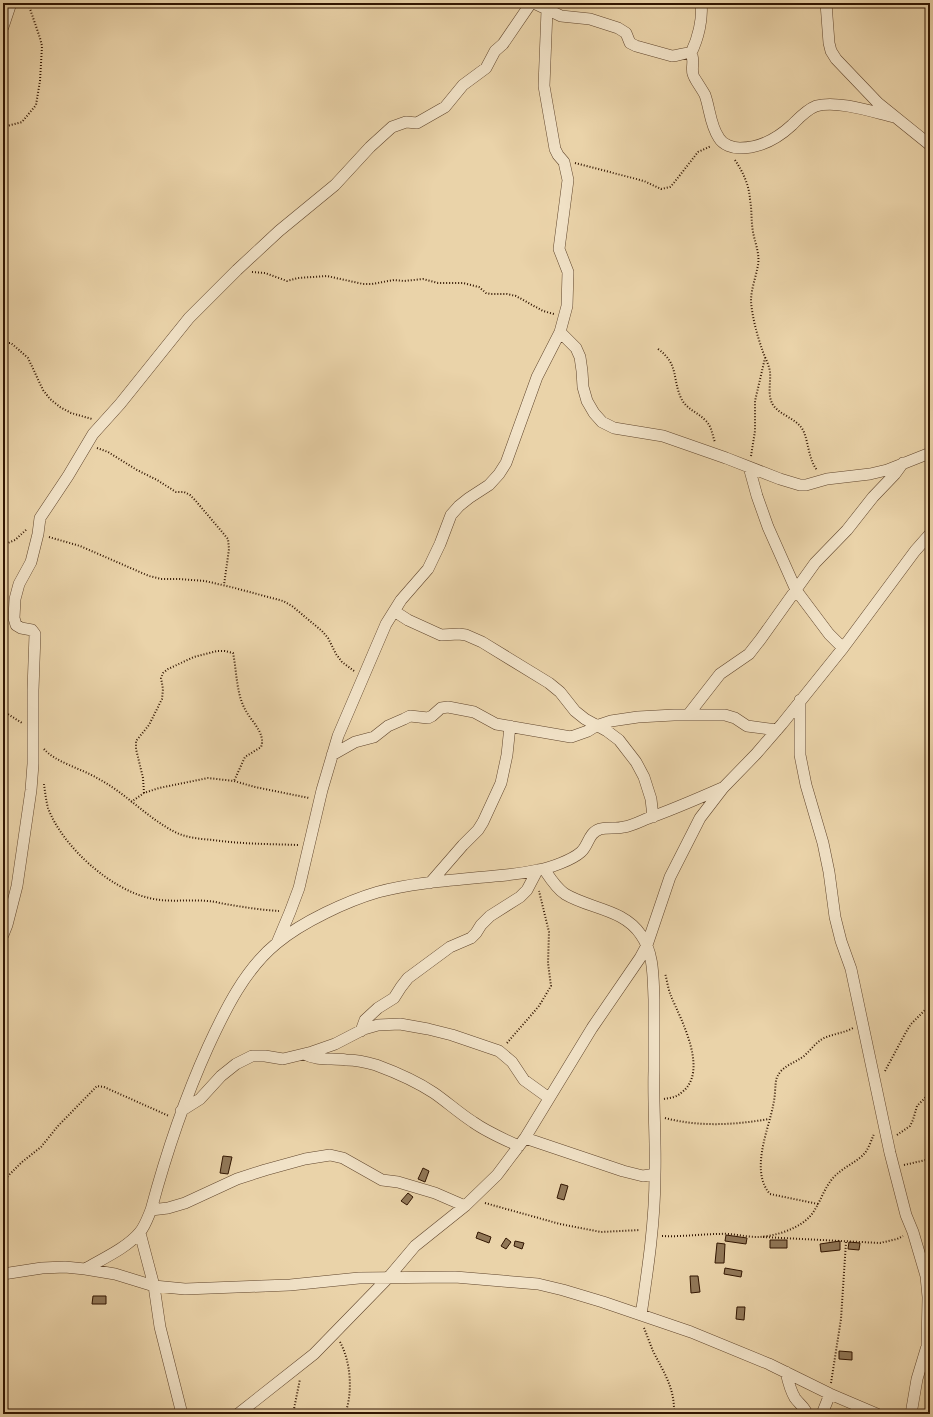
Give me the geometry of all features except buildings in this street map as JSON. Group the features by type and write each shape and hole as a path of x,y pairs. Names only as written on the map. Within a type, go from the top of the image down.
{"street":[{"path":"3,27 11,3"},
{"path":"3,935 17,886 32,784 35,634 32,630 21,628 16,625 14,618 15,599 21,577 31,562 38,534 40,518 68,476 92,434 104,422 156,360 189,318 237,270 279,231 334,185 370,147 392,127 406,122 417,123 445,106 463,86 486,68 496,51 503,44 532,3 560,16 590,19 618,28 626,32 630,43 636,46 672,56 678,56 688,52 691,53"},
{"path":"702,3 699,29 695,46 691,53 693,59 693,74 703,92 715,133 723,143 733,148 743,148 763,144 782,133 803,113 816,106 834,105 852,107 894,117"},
{"path":"826,3 831,51 844,68 878,103 930,145"},
{"path":"277,943 298,888 332,755 345,717 386,624 400,600 428,569 440,544 451,515 469,498 489,485 502,469 509,454 537,377 560,332 565,317 567,306 568,272 559,249 568,180 564,162 555,149 544,86 547,10"},
{"path":"560,332 576,348 580,357 582,387 587,401 594,413 602,422 614,428 663,436 785,481 806,486 827,479 870,474 930,453"},
{"path":"688,715 720,674 738,662 752,649 815,563 847,530 873,497 895,474 903,463"},
{"path":"749,467 768,528 796,590 829,634 843,648"},
{"path":"238,1414 301,1365 336,1334 388,1278 415,1246 469,1202 496,1175 522,1142 592,1028 648,950 670,877 700,818 723,788 777,730 843,648 930,534"},
{"path":"394,611 408,620 441,635 466,635 482,642 549,683 560,692 575,711 619,740 636,762 644,777 651,799 653,817"},
{"path":"800,700 800,756 806,785 829,872 835,917 841,941 851,968 888,1143 906,1215 913,1232 926,1276 928,1297 927,1346 917,1379 911,1414"},
{"path":"332,755 355,742 374,737 388,726 410,716 428,718 441,708 474,712 490,721 571,737 610,721 638,717 688,715 725,716 735,718 747,726 777,730"},
{"path":"430,883 478,830 483,822 501,783 507,755 510,726"},
{"path":"85,1269 128,1243 140,1233 151,1210 180,1116 205,1054 232,999 260,959 277,943 309,922 357,898 406,886 538,872 564,861 582,851 591,834 599,829 612,827 623,828 723,788"},
{"path":"538,872 564,893 621,917 635,927 648,950 654,977 655,1174 647,1278 641,1315"},
{"path":"361,1031 365,1020 378,1008 394,998 408,978 450,947 476,934 481,925 490,916 520,897 527,890 538,872"},
{"path":"180,1116 200,1099 221,1076 236,1064 252,1056 284,1059 335,1044 361,1031 378,1025 400,1024 428,1029 452,1035 499,1051 512,1062 524,1080 549,1098"},
{"path":"304,1054 312,1058 362,1062 375,1065 405,1077 435,1093 473,1123 492,1134 643,1176 655,1174"},
{"path":"151,1210 168,1208 185,1203 237,1179 265,1170 305,1159 330,1155 343,1158 382,1180 398,1182 469,1202"},
{"path":"140,1233 154,1286 160,1327 182,1414"},
{"path":"3,1274 42,1268 65,1267 115,1274 154,1286 185,1289 290,1285 359,1278 455,1277 538,1284 563,1290 641,1315 727,1346 877,1414"},
{"path":"786,1372 796,1400 805,1408 807,1414"},
{"path":"822,1414 830,1394"}],"path":[{"path":"3,127 22,122 36,105 40,81 42,46 28,3"},
{"path":"564,162 574,162 644,181 656,187 665,189 673,184 698,152 723,143 741,170 749,189 753,232 758,255 758,265 752,290 751,302 757,334 770,371 770,395 773,404 779,411 798,424 802,429 813,465 827,479"},
{"path":"237,270 259,272 286,281 298,278 327,276 363,284 394,280 404,281 423,279 438,283 462,283 478,287 490,294 507,294 516,296 543,311 565,317"},
{"path":"3,343 11,344 28,358 43,390 60,408 104,422"},
{"path":"658,349 663,352 674,369 681,398 689,410 706,420 711,427 714,441 726,458"},
{"path":"749,467 754,431 755,401 765,357"},
{"path":"86,443 108,452 176,492 184,492 190,495 228,539 229,549 224,585"},
{"path":"3,545 15,540 40,518"},
{"path":"38,534 80,546 149,576 161,579 205,581 283,601 292,606 322,631 328,638 342,662 362,678"},
{"path":"144,793 143,778 136,749 136,741 149,725 162,699 163,689 161,678 163,673 183,661 217,651 233,653 241,701 262,735 261,747 245,757 234,781"},
{"path":"3,711 33,731 45,751 56,758 99,778 160,823 178,833 191,838 246,844 309,845"},
{"path":"131,802 144,793 159,788 208,778 234,781 268,790 320,800"},
{"path":"42,780 48,807 55,822 72,847 98,873 128,891 150,899 181,902 208,901 267,911 290,912"},
{"path":"499,1051 539,1006 551,986 548,964 549,932 539,891 538,872"},
{"path":"648,950 662,966 671,997 685,1028 691,1048 693,1066 692,1077 687,1088 681,1094 654,1102"},
{"path":"875,1085 885,1071 911,1024 928,1007 930,1001"},
{"path":"818,1204 770,1194 765,1188 761,1166 762,1150 775,1090 775,1082 776,1078 787,1066 803,1057 815,1043 834,1034 851,1029 862,1023"},
{"path":"3,1181 22,1162 41,1147 58,1126 97,1086 104,1087 180,1116"},
{"path":"888,1143 910,1126 917,1106 930,1093"},
{"path":"654,1114 696,1124 734,1124 769,1119"},
{"path":"758,1237 778,1234 805,1221 815,1210 826,1187 835,1176 863,1155 874,1134 883,1122"},
{"path":"894,1167 930,1159"},
{"path":"469,1202 498,1207 553,1222 601,1232 651,1232 676,1237 722,1234 880,1243 897,1239 913,1232"},
{"path":"830,1394 841,1319 846,1242"},
{"path":"641,1315 643,1326 652,1350 660,1362 674,1396 674,1414"},
{"path":"336,1334 342,1345 350,1381 350,1398 346,1414"},
{"path":"293,1414 300,1381 301,1365"}]}
